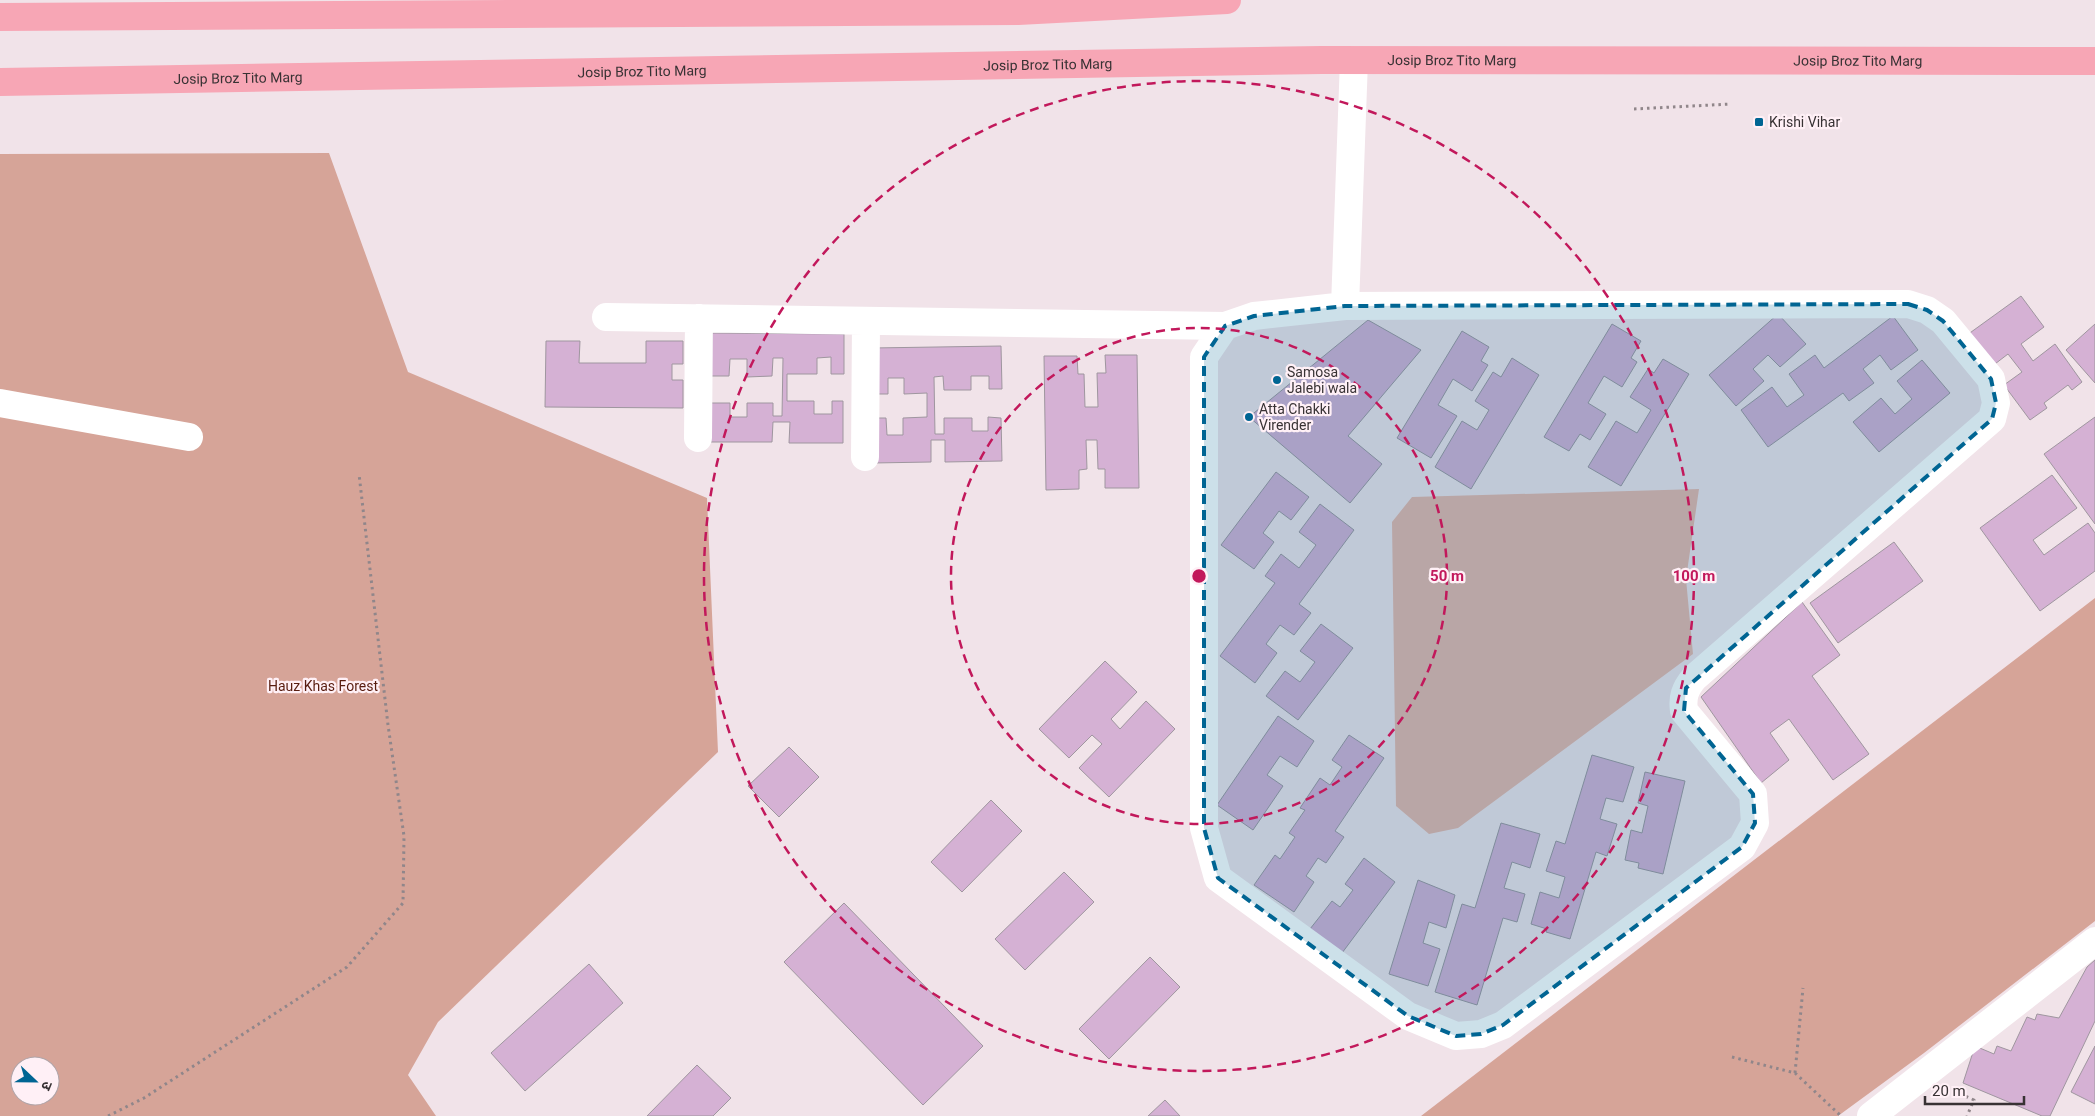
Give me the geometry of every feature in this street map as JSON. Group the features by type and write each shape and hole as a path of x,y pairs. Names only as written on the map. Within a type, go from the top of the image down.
{"main road":[{"path":"0,17 27,8 1018,5 1227,0"},
{"name":"Josip Broz Tito Marg","path":"0,82 1354,60 2095,61"}],"street":[{"path":"1345,306 1354,60"},
{"path":"606,317 1224,326 1254,316 1345,306 1908,304 1928,310 1943,321 1991,379 1996,403 1992,419 1694,678 1686,688 1682,700 1684,711 1753,794 1755,823 1742,847 1503,1025 1481,1034 1456,1036 1408,1016 1218,878 1204,828 1204,357 1224,326"},
{"path":"698,438 699,318"},
{"path":"865,457 866,321"},
{"path":"0,403 189,437"},
{"path":"1872,1116 2095,941"}],"path":[{"path":"1634,109 1732,104"},
{"path":"108,1116 144,1098 347,967 403,903 404,836 388,725 358,474"},
{"path":"1795,1073 1803,988"},
{"path":"1732,1057 1795,1073 1841,1116"}],"highlighted area":[{"path":"1908,304 1927,310 1943,321 1991,379 1996,403 1992,419 1686,688 1684,711 1753,794 1755,823 1742,847 1503,1025 1481,1034 1456,1036 1408,1016 1218,878 1210,854 1204,828 1204,357 1225,326 1254,316 1345,306"}],"shaded area":[{"path":"1699,489 1686,579 1693,654 1458,828 1429,834 1396,806 1392,522 1412,497"}],"green space":[{"name":"Hauz Khas Forest","path":"329,153 408,372 707,498 718,752 438,1022 408,1075 436,1116 0,1116 0,154"},
{"path":"2095,598 2095,921 1924,1053 1838,1116 1421,1116"}],"building":[{"path":"2021,296 2044,327 2021,344 2033,361 2055,344 2082,382 2072,390 2068,385 2044,403 2047,408 2030,420 2004,385 2022,372 2008,354 1991,367 1967,335"},
{"path":"1778,314 1806,344 1780,367 1768,355 1753,369 1764,381 1736,406 1709,375"},
{"path":"1893,316 1918,350 1891,370 1880,355 1863,369 1874,383 1849,401 1843,393 1768,447 1741,410 1772,387 1787,407 1804,395 1789,374 1815,355 1824,368"},
{"path":"1368,320 1421,350 1348,436 1382,464 1350,503 1249,417"},
{"path":"1612,324 1641,341 1631,358 1637,362 1622,387 1604,376 1588,403 1606,414 1590,440 1580,434 1569,451 1544,437"},
{"path":"2095,324 2095,383 2066,350"},
{"path":"1462,331 1489,347 1481,361 1488,365 1472,391 1453,379 1438,405 1457,416 1431,458 1397,438"},
{"path":"712,333 844,334 844,374 831,374 831,357 817,358 817,374 787,374 787,401 814,401 814,414 832,414 832,401 843,401 843,443 789,443 790,422 773,422 772,442 711,442 711,403 730,403 730,417 747,417 747,403 773,403 773,416 782,416 783,358 773,358 772,376 747,377 747,359 730,359 729,376 711,376"},
{"path":"546,341 580,341 579,363 646,363 646,341 683,341 683,364 672,364 672,380 683,380 683,408 545,407"},
{"path":"1001,346 1002,389 989,389 989,376 971,376 971,390 944,390 943,376 934,377 935,434 944,434 944,418 972,418 972,431 988,431 988,417 1001,418 1002,461 945,462 945,440 931,440 931,462 873,463 873,418 886,418 887,435 903,435 903,418 927,417 927,393 904,394 904,378 888,378 888,394 872,394 872,348"},
{"path":"1105,355 1137,355 1139,488 1105,488 1105,469 1098,469 1097,440 1086,440 1087,469 1079,470 1079,489 1046,490 1044,356 1077,356 1078,374 1084,374 1085,407 1098,407 1097,373 1106,373"},
{"path":"1512,358 1539,375 1471,489 1435,467 1462,421 1477,430 1489,410 1475,401 1493,372 1501,377"},
{"path":"1663,359 1689,374 1621,486 1588,467 1616,421 1637,433 1651,410 1630,397 1648,369 1654,373"},
{"path":"1922,360 1950,393 1879,452 1853,422 1881,398 1895,414 1912,399 1897,381"},
{"path":"2095,417 2095,524 2044,454"},
{"path":"1276,472 1309,497 1291,520 1279,511 1263,533 1274,542 1254,569 1221,545"},
{"path":"2052,475 2077,508 2033,540 2044,555 2088,523 2095,533 2095,571 2040,611 1980,528"},
{"path":"1320,504 1354,530 1299,604 1311,613 1294,635 1280,625 1266,644 1277,653 1255,683 1220,656 1275,583 1265,576 1281,554 1299,568 1316,545 1299,532"},
{"path":"1894,542 1923,581 1838,643 1810,603"},
{"path":"1802,602 1840,655 1812,676 1869,754 1833,780 1789,719 1770,733 1789,760 1761,783 1701,697"},
{"path":"1321,624 1353,648 1298,720 1266,696 1285,671 1300,682 1315,662 1300,651"},
{"path":"1105,661 1137,692 1111,719 1120,729 1146,701 1175,729 1109,797 1079,768 1102,744 1092,735 1069,758 1039,729"},
{"path":"1278,716 1314,741 1297,767 1280,756 1267,775 1283,786 1253,830 1217,805"},
{"path":"1349,735 1384,758 1335,831 1344,837 1326,863 1318,858 1306,876 1314,882 1294,912 1254,885 1275,855 1280,859 1295,837 1289,833 1305,810 1300,808 1320,778 1330,785 1342,767 1332,760"},
{"path":"789,747 819,777 779,817 748,786"},
{"path":"1592,755 1634,767 1623,802 1606,798 1600,819 1617,824 1607,856 1596,852 1570,939 1546,932 1547,929 1531,924 1540,892 1559,898 1565,877 1546,871 1556,841 1565,844"},
{"path":"1645,772 1685,781 1663,874 1638,868 1639,863 1625,860 1631,830 1642,833 1648,806 1638,803"},
{"path":"991,800 1022,831 962,892 931,862"},
{"path":"1501,823 1540,834 1530,868 1512,862 1504,888 1525,894 1517,922 1503,918 1477,1005 1435,992 1462,904 1475,908"},
{"path":"1364,858 1395,882 1342,953 1310,929 1332,901 1340,907 1353,890 1345,884"},
{"path":"1064,872 1094,902 1025,970 995,939"},
{"path":"1418,880 1455,895 1446,928 1429,922 1423,943 1440,949 1428,986 1389,974"},
{"path":"844,903 983,1046 923,1105 784,962"},
{"path":"1150,957 1180,987 1109,1059 1079,1029"},
{"path":"2095,960 2095,1021 2050,1116 2042,1116 1963,1083 1975,1046 1994,1054 1997,1046 2011,1051 2027,1017 2035,1020 2037,1014 2059,1018 2087,967"},
{"path":"589,964 623,1003 525,1091 491,1053"},
{"path":"2095,1046 2095,1104 2071,1092"},
{"path":"697,1065 731,1098 713,1116 647,1116"},
{"path":"1165,1100 1180,1116 1148,1116"}],"place":[{"name":"Krishi Vihar","path":"1759,122"},
{"name":"Samosa Jalebi wala","path":"1277,380"},
{"name":"Atta Chakki Virender","path":"1249,417"}]}
